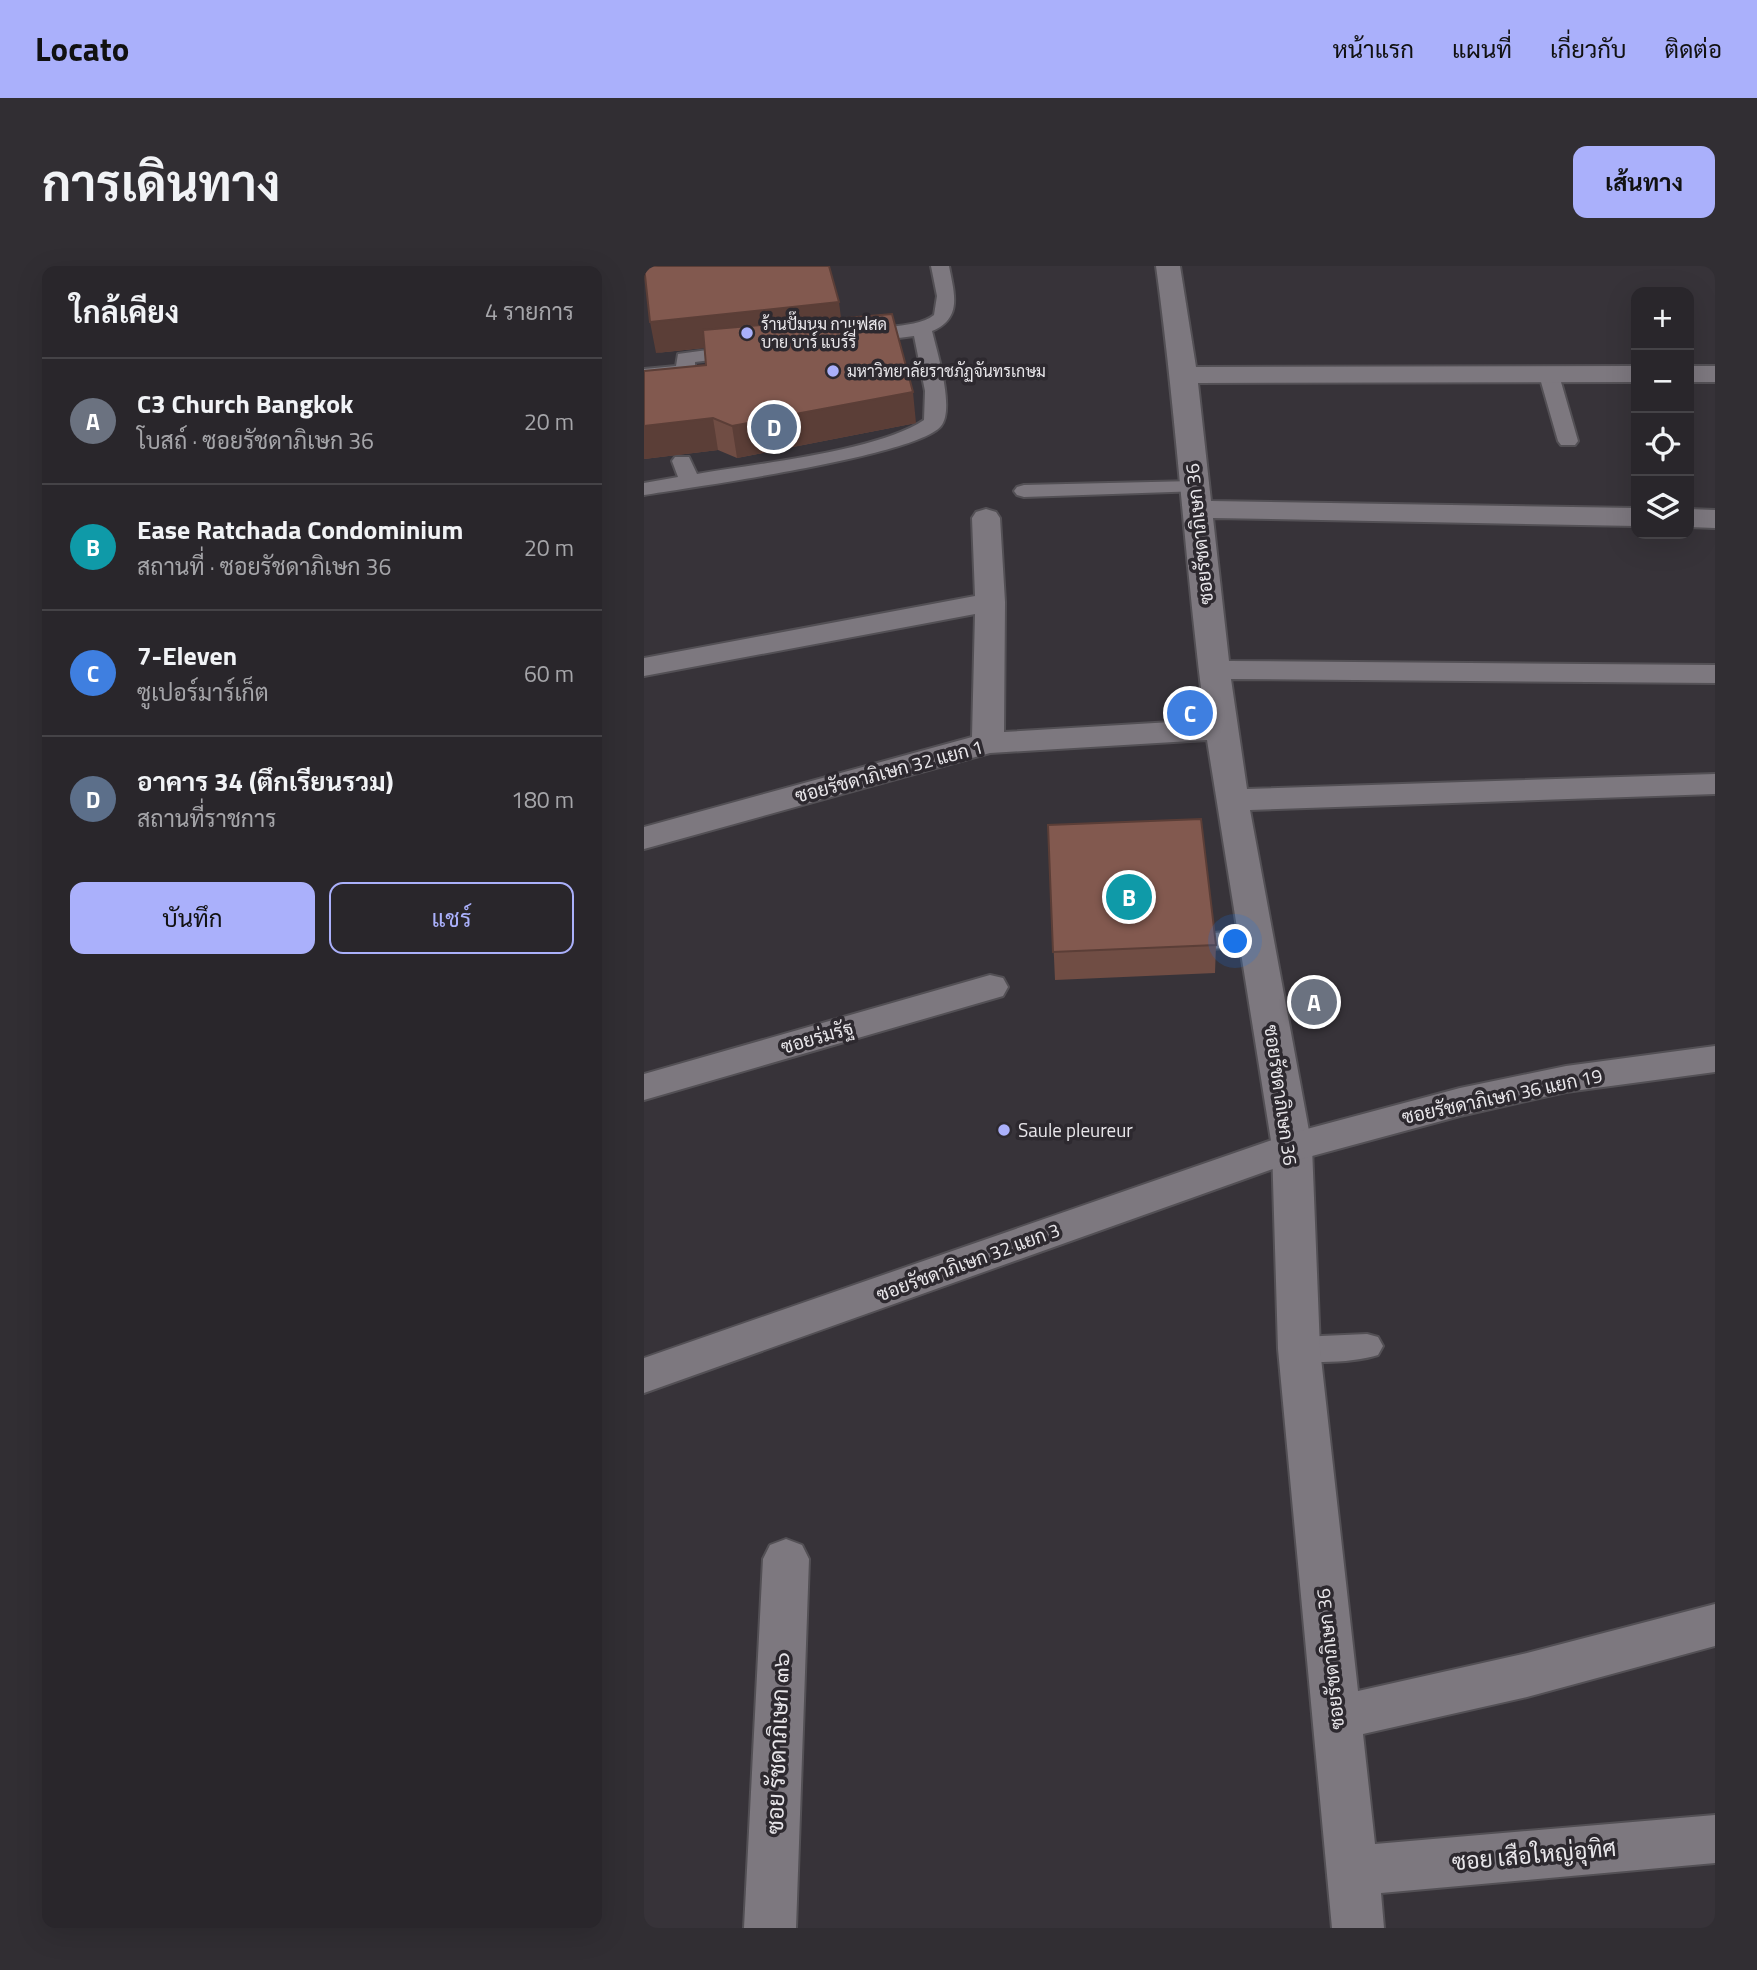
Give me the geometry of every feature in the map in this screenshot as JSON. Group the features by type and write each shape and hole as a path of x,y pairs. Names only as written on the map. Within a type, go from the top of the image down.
{"street":[{"name":"ซอยรัชดาภิเษก 36","path":"1168,266 1184,376 1214,670 1232,800 1292,1147 1299,1349 1358,1928"},
{"path":"1184,376 1631,374"},
{"path":"1694,374 1715,374"},
{"path":"1195,498 1631,517"},
{"path":"986,518 990,602 988,743"},
{"path":"1694,518 1715,519"},
{"path":"644,667 990,602"},
{"path":"1214,670 1715,674"},
{"name":"ซอยรัชดาภิเษก 32 แยก 1","path":"644,838 988,743 1224,729"},
{"path":"1232,800 1715,784"},
{"name":"ซอยร่มรัฐ","path":"644,1087 990,987"},
{"name":"ซอยรัชดาภิเษก 36 แยก 19","path":"1292,1147 1460,1102 1566,1079 1715,1059"},
{"name":"ซอยรัชดาภิเษก 32 แยก 3","path":"644,1376 1292,1147"},
{"name":"ซอย รัชดาภิเษก ๓๖","path":"770,1928 786,1559"},
{"path":"1336,1717 1527,1675 1715,1625"},
{"name":"ซอย เสือใหญ่อุทิศ","path":"1352,1871 1715,1839"}],"lane":[{"path":"844,339 922,329 935,324 944,317 947,307 940,266"},
{"path":"644,489 827,457 914,435 929,428 936,414 930,364 922,329"},
{"path":"644,375 686,371 685,358 765,349"},
{"path":"1549,375 1568,441"},
{"path":"682,461 690,481"},
{"path":"1024,491 1195,498"},
{"path":"1212,940 1256,938"},
{"path":"1299,1349 1367,1346"}],"building":[{"path":"644,266 829,266 839,302 650,322"},
{"path":"892,314 913,392 732,426 713,418 644,426 644,371 706,365 703,330"},
{"path":"1201,819 1216,945 1053,952 1048,825"}],"place":[{"name":"ร้านปั๊มนม กาแฟสด บาย บาร์ แบร์รี่","path":"747,333"},
{"name":"มหาวิทยาลัยราชภัฏจันทรเกษม","path":"833,371"},
{"name":"อาคาร 34 (ตึกเรียนรวม)","path":"774,427"},
{"name":"7-Eleven","path":"1190,713"},
{"name":"Ease Ratchada Condominium","path":"1129,897"},
{"name":"C3 Church Bangkok","path":"1314,1002"},
{"name":"Saule pleureur","path":"1004,1130"}]}
